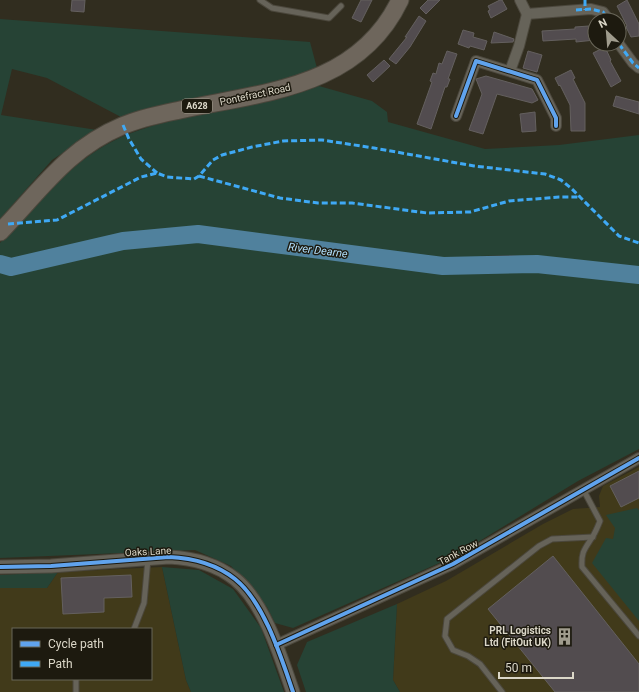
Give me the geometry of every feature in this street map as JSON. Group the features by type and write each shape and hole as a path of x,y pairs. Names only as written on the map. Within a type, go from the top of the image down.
{"highway":[{"name":"Pontefract Road","path":"0,232 60,167 72,156 97,138 123,125 155,115 295,85 326,74 356,56 372,42 387,24 400,0"}],"street":[{"path":"510,71 519,46 527,14 520,0"},
{"path":"527,14 585,5 603,12"},
{"path":"625,52 639,68"},
{"path":"456,116 471,59 537,80 556,118 556,126"},
{"name":"Tank Row","path":"276,645 453,564 639,458"},
{"name":"Oaks Lane","path":"0,567 51,566 169,557 187,558 211,565 235,579 254,601 265,620 276,645 293,692"}],"lane":[{"path":"260,0 272,8 329,18 341,6"},
{"path":"583,489 600,521 593,537 584,548 581,557 582,567 639,636"},
{"path":"502,692 480,664 468,656 452,650 445,636 447,619 539,546 552,539 593,537"},
{"path":"134,628 144,603 148,558"},
{"path":"76,680 76,692"}],"shaded area":[{"path":"639,467 639,692 400,692 393,680 397,604 446,581 543,524 573,509 600,507 599,496 603,486"},
{"path":"162,567 186,680 191,692 0,692 0,588 47,588 58,572"}],"green space":[{"path":"0,19 310,42 318,72 121,117 47,78 12,69 1,115 97,130 52,160 0,219"},
{"path":"319,86 372,101 387,112 388,122 485,149 559,145 639,135 639,268 511,255 481,256 492,269 536,269 639,280 639,449 578,481 455,556 293,628 275,623 267,607 231,566 195,550 0,558 0,243 45,194 70,171 96,151 115,140 180,119 276,100"},
{"path":"637,508 639,510 639,621 592,563 606,538 613,539 615,528 606,515"},
{"path":"162,567 199,570 233,589 261,628 284,692 191,692 186,680"},
{"path":"58,572 47,588 0,588 0,575"},
{"path":"397,604 393,680 400,692 306,692 297,665 307,642"}],"building":[{"path":"72,0 85,0 84,12 71,11"},
{"path":"361,0 372,0 361,22 352,18"},
{"path":"428,0 440,0 426,14 420,8"},
{"path":"502,0 507,9 491,18 488,11 490,10 488,6"},
{"path":"627,0 639,24 639,36 631,37 627,29 627,12 620,12 617,6"},
{"path":"419,16 426,21 410,47 396,64 389,59 407,37 405,37"},
{"path":"587,26 587,41 576,42 576,39 543,41 542,31 575,29 575,27"},
{"path":"463,30 474,33 473,37 487,41 484,50 470,46 469,48 458,44"},
{"path":"494,32 514,39 513,42 491,43"},
{"path":"447,51 457,54 448,79 450,79 447,87 445,87 431,129 417,124 432,82 430,81 433,73 436,74 439,63 442,64"},
{"path":"528,51 542,55 537,72 523,68"},
{"path":"607,52 611,60 610,61 621,81 611,87 593,53"},
{"path":"384,60 390,66 373,82 367,75"},
{"path":"571,70 575,78 573,79 585,103 585,131 571,131 570,105 555,78"},
{"path":"486,76 532,89 538,100 532,103 497,94 483,134 469,130 482,94 476,79"},
{"path":"616,96 639,102 639,114 613,106"},
{"path":"535,112 536,131 522,132 520,114"},
{"path":"639,471 639,498 621,507 610,486"},
{"name":"PRL Logistics Ltd (FitOut UK)","path":"553,556 639,664 639,692 555,692 488,609"},
{"path":"131,575 132,597 104,598 104,612 63,614 61,578"}],"waterway":[{"name":"River Dearne","path":"0,264 11,267 123,241 198,234 443,266 537,264 639,275"}],"marked path":[{"path":"585,0 585,10"},
{"path":"576,10 591,9 603,12"},
{"path":"625,52 639,68"},
{"path":"123,125 129,139 141,159 157,173"},
{"path":"8,224 57,220 141,177 157,173 167,177 194,179 199,176 213,160 222,155 283,141 322,140 474,166 545,174 561,180 572,189 619,236 639,243"},
{"path":"199,176 280,198 318,203 352,203 427,213 470,212 509,201 559,197 581,197"}],"cycle path":[{"path":"456,116 476,61 537,80 556,118 556,126"},
{"path":"276,645 453,564 639,458"},
{"path":"0,567 51,566 169,557 195,560 220,569 235,579 255,601 277,647 293,692"}],"place":[{"name":"PRL Logistics Ltd (FitOut UK)","path":"564,636"}]}
